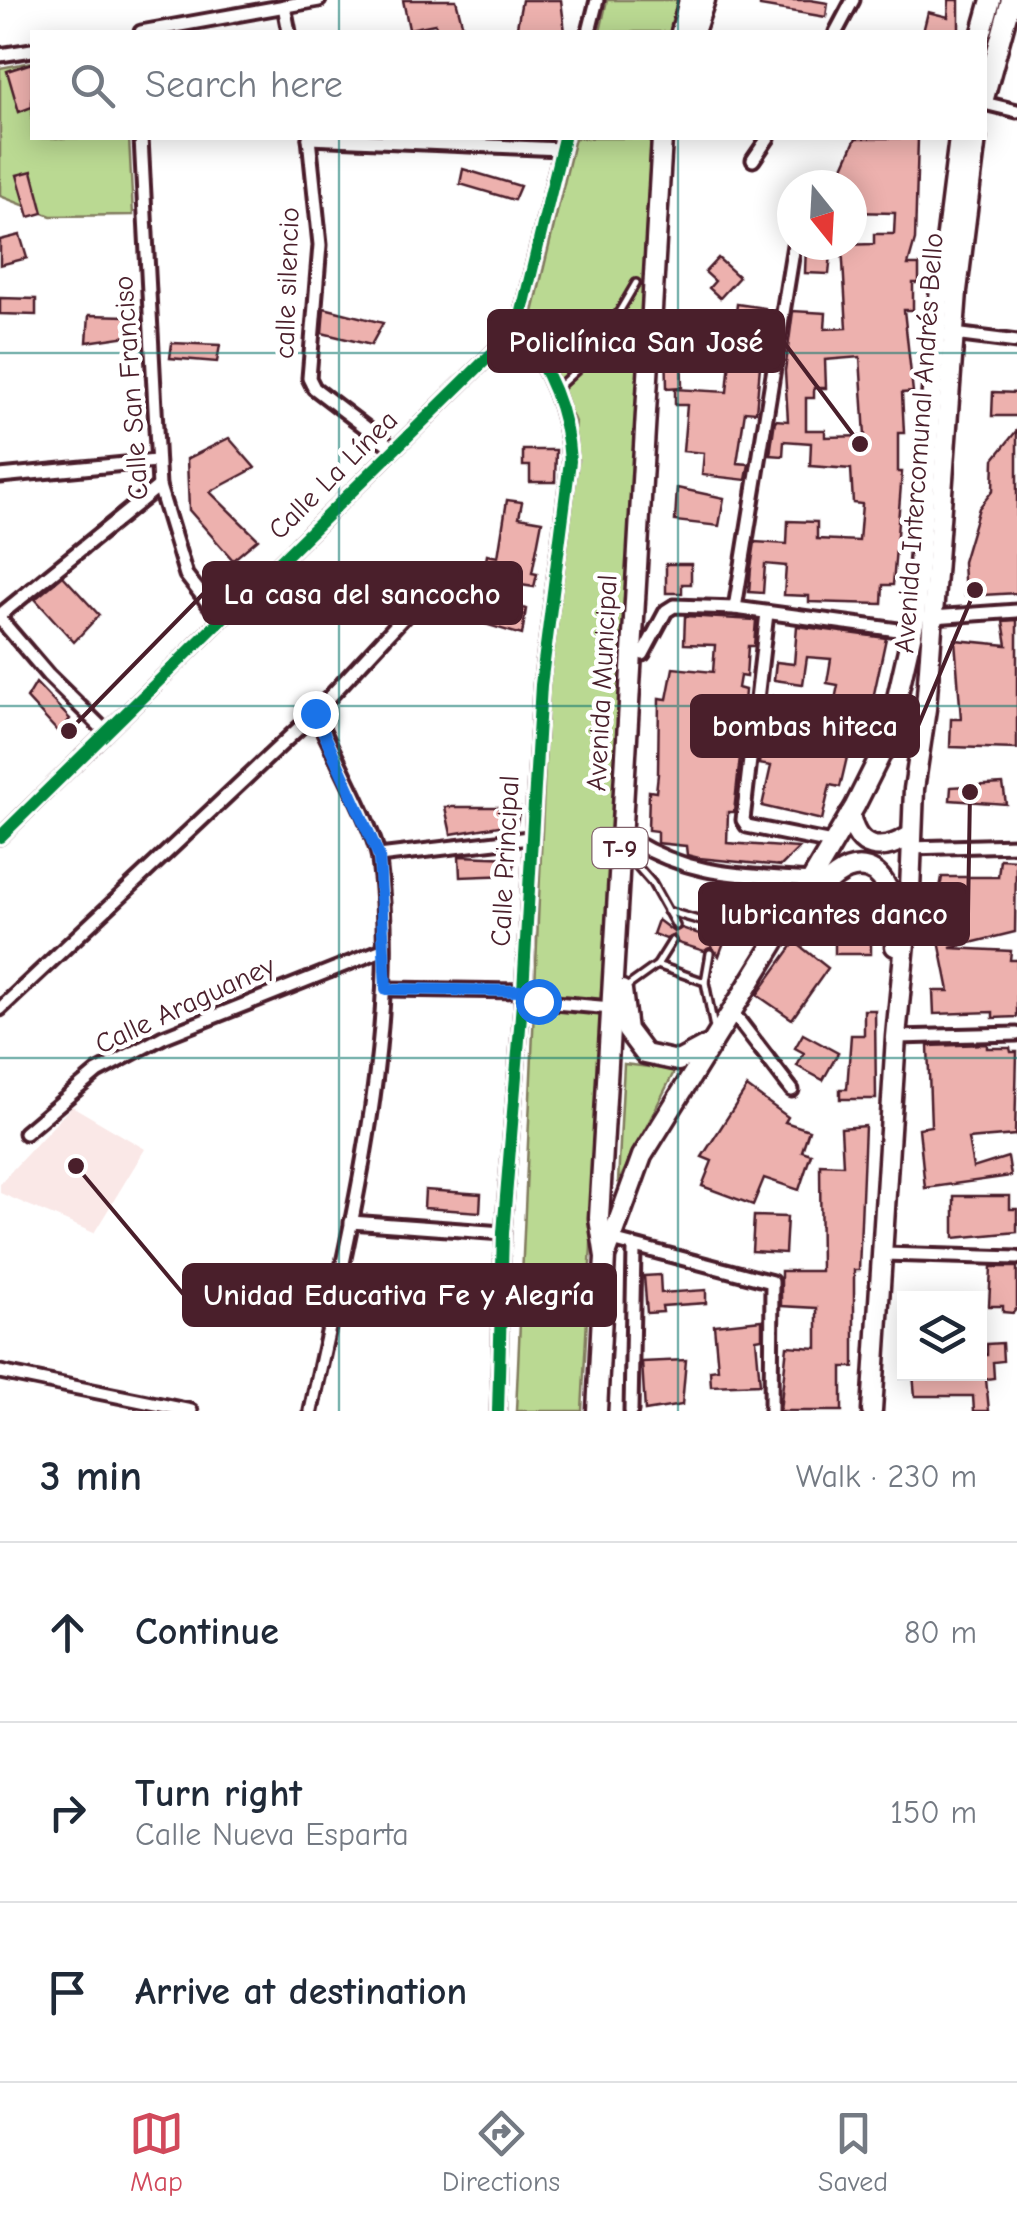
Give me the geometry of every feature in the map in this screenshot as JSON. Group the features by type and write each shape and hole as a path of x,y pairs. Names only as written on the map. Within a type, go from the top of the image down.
{"highway":[{"path":"682,30 690,0"},
{"path":"695,30 704,0"},
{"path":"983,30 991,0"},
{"path":"987,89 1011,0"},
{"name":"Avenida Municipal","path":"662,140 665,170"},
{"name":"Avenida Municipal","path":"597,1411 608,1249 599,1218 611,1008 665,170 672,140"},
{"name":"Avenida Intercomunal Andrés Bello","path":"608,1249 642,1156 773,945 850,814 886,742 913,632 939,298 958,140"},
{"name":"Avenida Intercomunal Andrés Bello","path":"872,1411 910,842 954,334 976,140"},
{"name":"Avenida Municipal","path":"648,438 642,654 622,989 626,1030 634,1044 657,1060 678,1062 701,1052 716,1034"},
{"path":"850,814 858,838 870,847 891,848 910,842"},
{"name":"T-9","path":"773,945 796,929 827,880 840,870 853,866 878,875 886,882 894,912 896,1037"}],"street":[{"path":"152,30 319,0"},
{"path":"590,30 597,0"},
{"path":"837,30 853,0"},
{"path":"284,6 289,30"},
{"path":"0,55 30,50"},
{"path":"987,101 1017,111"},
{"name":"Calle San Franciso","path":"141,140 159,486 186,574 221,620"},
{"name":"calle silencio","path":"309,140 320,245 309,378 314,388 394,449"},
{"path":"411,140 563,143 518,328"},
{"path":"752,160 767,140"},
{"path":"735,608 792,260"},
{"name":"Calle La Línea","path":"0,837 104,730 518,328"},
{"name":"Calle Principal","path":"498,1411 503,1233 523,995 540,684 570,461 568,428 556,389 518,328"},
{"path":"954,334 1017,342"},
{"path":"0,476 156,460"},
{"path":"104,730 48,675 0,617 159,486"},
{"path":"0,1009 315,713 425,594"},
{"path":"642,654 666,611 674,606 735,608 913,632"},
{"path":"932,616 1017,611"},
{"path":"767,614 743,820 747,826 832,843"},
{"path":"311,1411 351,1222 386,989 379,856 315,713"},
{"path":"379,856 529,838"},
{"path":"910,842 1017,846"},
{"path":"631,849 704,873 810,880"},
{"name":"Calle Araguaney","path":"25,1133 97,1072 164,1037 382,950"},
{"path":"386,989 523,995 611,1008"},
{"path":"733,1012 792,1090"},
{"path":"896,1037 1017,1034"},
{"path":"351,1222 503,1233"},
{"path":"608,1249 634,1250 772,1282 771,1411"},
{"path":"632,1411 634,1250"},
{"path":"884,1254 1017,1258"},
{"path":"0,1372 190,1411"},
{"path":"121,1411 124,1396"}],"lane":[{"path":"556,389 595,354 636,282"},
{"path":"631,849 676,926"},
{"path":"667,910 725,928"},
{"path":"714,939 732,922 792,911"},
{"path":"622,989 657,964 672,941"},
{"path":"710,953 705,982 708,1014 716,1034"},
{"path":"657,964 705,982"}],"shaded area":[{"path":"72,1106 145,1149 94,1233 0,1193 0,1183"}],"green space":[{"path":"607,0 678,0 671,30 600,30"},
{"path":"30,62 30,140 129,140 133,215 51,216 0,196 0,68"},
{"path":"575,140 651,140 582,1411 516,1411 549,675 575,422 531,321"},
{"path":"624,1064 675,1070 618,1183"}],"building":[{"path":"403,0 456,0 463,27 438,30 435,24 409,29"},
{"path":"522,0 561,0 565,30 516,30"},
{"path":"760,0 828,3 826,17 760,6"},
{"path":"949,0 959,0 959,29 924,30 928,12 948,17"},
{"path":"30,64 30,108 19,112 7,71"},
{"path":"855,140 918,140 915,240 908,265 919,265 919,283 913,283 913,310 904,310 913,392 902,393 904,433 898,433 898,472 902,472 893,585 883,585 882,604 809,602 809,596 784,595 786,566 765,564 763,593 749,592 755,542 787,544 788,521 817,522 817,539 859,541 862,504 853,503 851,469 810,466 811,443 784,441 783,456 770,455 775,420 788,421 785,371 793,311 826,313 825,329 847,328 843,260 867,260 867,244 874,244 874,234 894,234 895,213 867,212 867,170 842,170","holes":["860,357 865,436 825,437 825,430 806,430 806,398 814,398 814,388 826,388 825,360"]},
{"path":"463,169 520,186 514,200 460,184"},
{"path":"32,171 43,213 29,217 17,175"},
{"path":"20,235 27,258 0,265 0,240"},
{"path":"718,258 739,277 720,298 709,288 715,281 705,272"},
{"path":"805,260 830,260 829,274 805,273"},
{"path":"0,298 36,299 36,315 0,314"},
{"path":"737,304 765,308 756,412 745,411 737,463 749,464 746,480 702,475 704,453 683,451 687,405 675,405 675,389 727,392 730,360 744,361 746,339 733,338"},
{"path":"324,308 383,323 371,345 322,333"},
{"path":"89,315 127,316 128,336 87,342"},
{"path":"666,340 681,340 682,387 667,388"},
{"path":"172,343 220,345 217,362 170,358"},
{"path":"993,392 1017,393 1017,416 992,416"},
{"path":"1017,430 1017,593 965,596 963,562 979,508 993,490 994,459"},
{"path":"229,438 255,468 210,492 258,539 233,560 189,510 187,459"},
{"path":"523,450 556,450 555,482 530,482 530,466 523,466"},
{"path":"677,488 724,498 719,526 675,521"},
{"path":"507,500 522,502 519,517 542,521 532,573 537,574 534,587 521,585 517,606 526,609 522,635 431,608 438,583 468,591 471,576 483,578 487,555 498,557"},
{"path":"666,564 691,564 691,584 682,584 682,593 666,593"},
{"path":"63,576 99,615 74,642 35,599"},
{"path":"685,616 756,620 754,646 748,646 746,677 740,676 738,688 745,690 734,812 728,812 727,843 799,848 781,866 687,855 686,846 657,843 657,831 648,830 649,791 656,792 658,774 659,698 667,699 673,668 713,672 715,645 684,644"},
{"path":"1017,620 1017,749 950,747 951,719 961,719 955,640 1007,645 1003,621"},
{"path":"797,626 886,638 869,717 857,715 840,787 830,785 822,820 762,806 771,766 759,764 765,708 771,709 773,696 833,710 838,685 827,683 831,659 807,657 803,684 774,680 776,662 794,664"},
{"path":"36,683 70,719 58,732 27,698"},
{"path":"1003,784 1006,804 950,800 951,787"},
{"path":"445,807 520,807 517,823 451,834"},
{"path":"459,856 515,858 512,875 460,877"},
{"path":"1000,859 1016,860 1015,932 950,948 1011,951 1010,960 1017,960 1017,1017 993,1018 993,1012 934,1014 933,991 949,991 936,926 928,926 927,916 935,916 942,877 998,877"},
{"path":"855,894 877,898 880,922 871,922 871,954 835,954 835,917 854,917"},
{"path":"658,920 674,932 682,928 708,937 711,945 724,942 719,956 712,947 704,951 678,943 674,935 666,939 653,934"},
{"path":"795,942 828,968 792,1019 757,995"},
{"path":"864,1010 875,1010 876,1099 840,1099 840,1089 847,1089 851,1035 864,1035"},
{"path":"803,1034 838,1053 823,1080 797,1066 804,1053 795,1048"},
{"path":"987,1044 987,1048 1010,1048 1017,1052 1015,1135 968,1139 973,1168 1008,1157 1011,1176 925,1188 919,1128 931,1126 928,1046"},
{"path":"747,1087 788,1117 785,1122 809,1130 802,1151 811,1154 799,1190 764,1178 753,1205 702,1186 712,1161 702,1157"},
{"path":"865,1126 859,1270 854,1270 854,1367 842,1367 842,1411 780,1411 787,1346 817,1348 817,1308 781,1306 781,1271 821,1271 820,1164 843,1165 841,1128"},
{"path":"425,1190 481,1194 480,1212 424,1208"},
{"path":"954,1196 1010,1196 1010,1209 1017,1209 1017,1232 954,1238"},
{"path":"754,1216 787,1217 785,1253 752,1251"},
{"path":"991,1267 1017,1267 1017,1308 1013,1313 1003,1312 1003,1306 989,1306"},
{"path":"660,1275 661,1293 706,1290 706,1303 662,1306 663,1312 647,1313 644,1276"},
{"path":"762,1320 762,1338 756,1339 760,1384 711,1386 710,1370 718,1369 714,1325"},
{"path":"1002,1343 1003,1361 993,1362 994,1378 987,1379 987,1355 987,1344"},
{"path":"686,1360 682,1405 645,1411 642,1362"},
{"path":"914,1381 986,1381 989,1411 974,1411 973,1396 915,1396"}],"cycle path":[{"path":"0,837 518,328 564,140"},
{"path":"498,1411 503,1233 523,991 541,685 570,461 565,424 554,391 518,328"}],"place":[{"name":"Policlínica San José","path":"860,444"},
{"name":"bombas hiteca","path":"975,590"},
{"name":"La casa del sancocho","path":"69,731"},
{"name":"lubricantes danco","path":"970,792"},
{"name":"Unidad Educativa Fe y Alegría","path":"76,1166"}],"route":[{"path":"315,713 379,856 386,989 524,991 522,1000 538,1001"}]}
